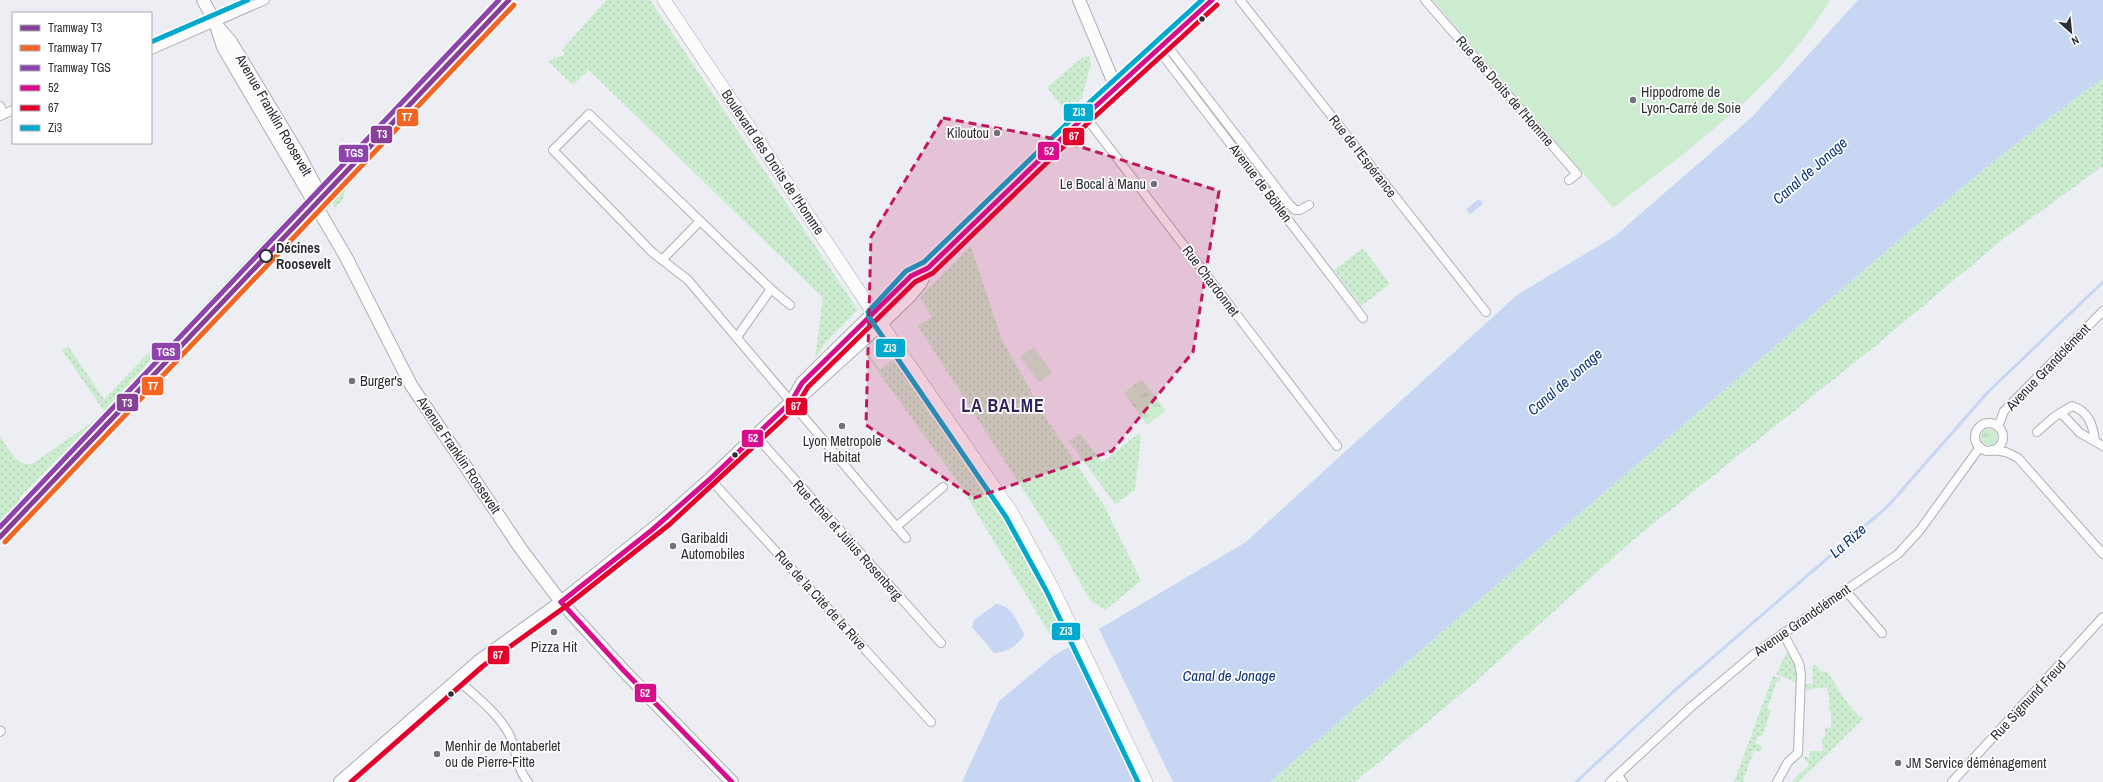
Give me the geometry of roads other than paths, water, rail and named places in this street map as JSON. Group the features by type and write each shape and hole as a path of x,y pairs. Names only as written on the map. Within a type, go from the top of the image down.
{"main road":[{"name":"Avenue Franklin Roosevelt","path":"203,0 215,22 223,47 305,176 335,240 346,257 411,384 521,549 561,602 624,671 732,782"},
{"name":"Boulevard des Droits de l'Homme","path":"664,0 878,319 1012,513 1032,548 1065,614 1146,782"},
{"path":"1080,0 1116,88"},
{"path":"340,782 478,661 561,602 652,530 710,479 791,402 802,384 878,319 911,276 928,268 1085,116 1212,0"}],"street":[{"path":"152,50 265,0"},
{"name":"Rue de l'Espérance","path":"1240,0 1486,312"},
{"name":"Rue des Droits de l'Homme","path":"1425,0 1577,174 1569,180"},
{"path":"1162,46 1289,204 1295,210 1300,210 1309,205"},
{"name":"Avenue de Böhlen","path":"1162,46 1363,318"},
{"path":"0,106 2,115 12,110"},
{"path":"790,304 771,289 589,114 553,150 652,252 688,280 906,538"},
{"name":"Rue Chardonnet","path":"1085,116 1337,446"},
{"path":"662,260 700,221"},
{"path":"737,337 771,289"},
{"name":"Avenue Grandclément","path":"1998,426 2004,411 2103,311"},
{"path":"2037,432 2072,406 2078,408 2092,423 2095,441"},
{"path":"2061,413 2080,433 2103,446"},
{"path":"1992,450 1997,448 2002,440 2001,431 1998,426 1989,423 1980,426 1977,430 1975,439 1980,447 1992,450 2006,452 2018,458 2103,554"},
{"name":"Rue Ethel et Julius Rosenberg","path":"756,436 941,643"},
{"name":"Avenue Grandclément","path":"1610,782 1691,707 1754,654 1898,554 1914,538 1980,447"},
{"name":"Rue de la Cité de la Rive","path":"710,479 931,722"},
{"path":"896,527 943,487"},
{"path":"1845,590 1882,633"},
{"name":"Rue Sigmund Freud","path":"1952,782 2103,617"},
{"path":"1777,782 1788,762 1798,753 1801,675 1799,663 1783,633"},
{"path":"458,680 500,720 518,758 519,769 528,782"},
{"path":"1618,775 1624,782"}],"water":[{"name":"Canal de Jonage","path":"1858,0 2103,0 2103,78 2015,144 1889,249 1516,568 1270,782 962,782 999,701 1052,657 1246,542 1517,295 1615,236 1752,117"},
{"path":"1479,199 1483,204 1470,214 1466,209"},
{"path":"996,604 1002,605 1010,611 1024,634 1019,642 1012,648 1003,652 994,653 972,627 974,620"}],"waterway":[{"name":"La Rize","path":"1576,782 1674,691 1888,506 1987,393 2103,282"}],"tram line":[{"name":"TGS","path":"0,527 499,0"},
{"name":"T3","path":"0,537 509,0"},
{"name":"T7","path":"5,542 514,5"}],"place":[{"name":"Hippodrome de Lyon-Carré de Soie","path":"1633,100"},
{"name":"Kiloutou","path":"997,133"},
{"name":"Le Bocal à Manu","path":"1154,184"},
{"name":"Décines Roosevelt","path":"266,256"},
{"name":"Burger's","path":"352,381"},
{"name":"Lyon Metropole Habitat","path":"842,426"},
{"name":"Garibaldi Automobiles","path":"673,546"},
{"name":"Pizza Hit","path":"554,632"},
{"name":"Menhir de Montaberlet ou de Pierre-Fitte","path":"437,754"},
{"name":"JM Service déménagement","path":"1898,763"}],"district":[{"name":"LA BALME","path":"1003,406"}]}
